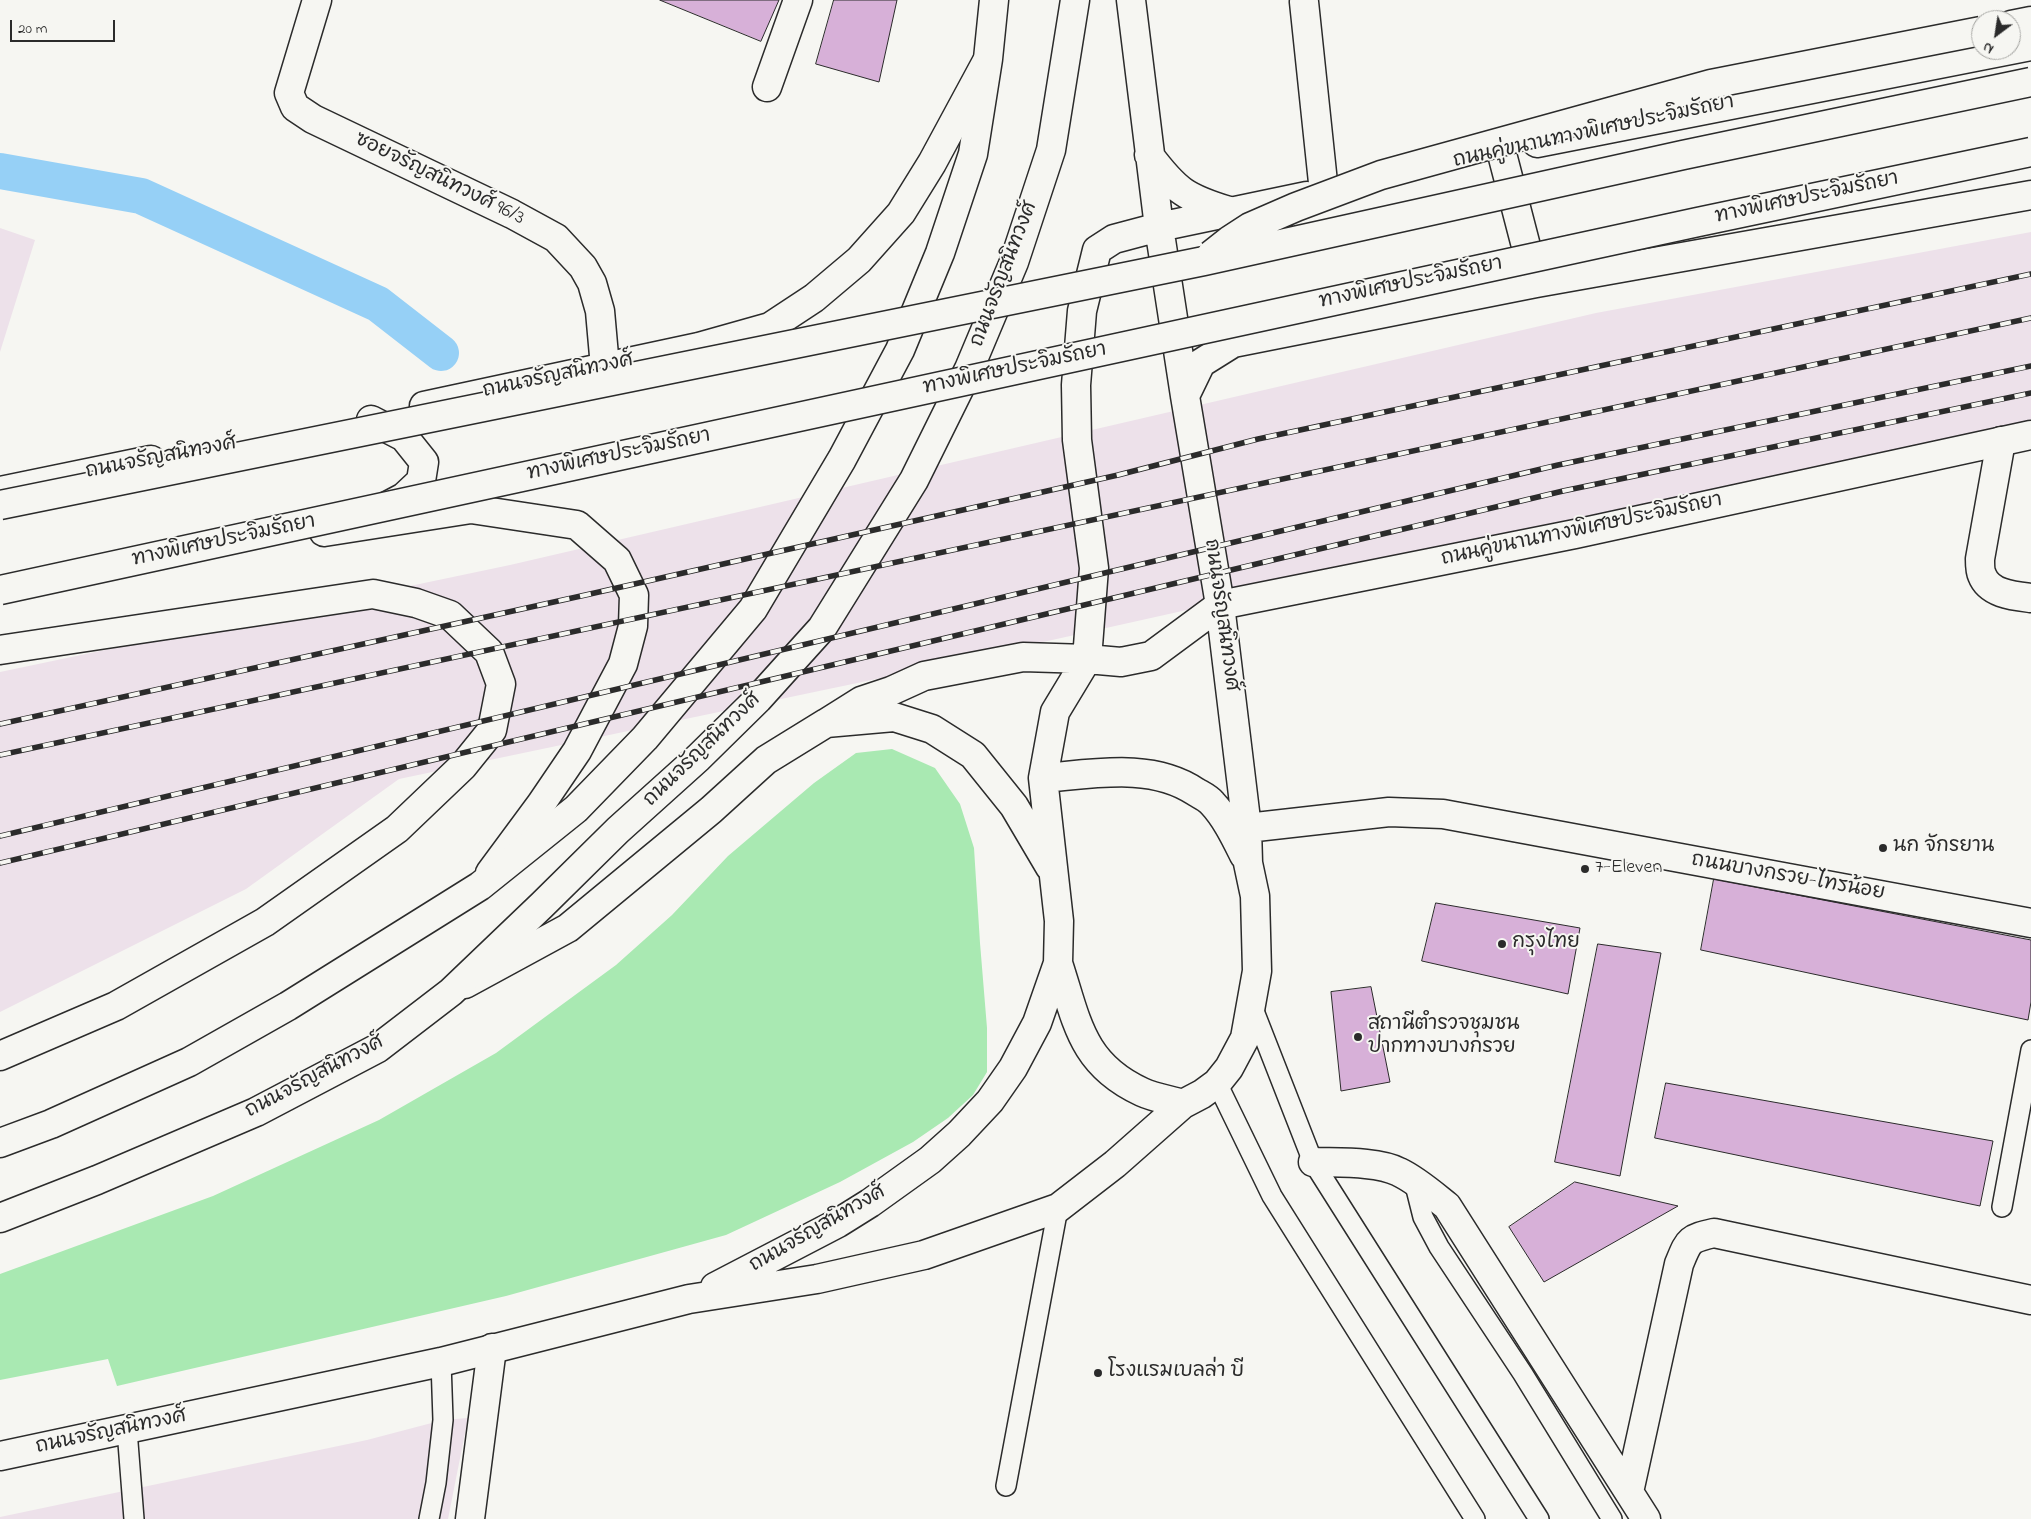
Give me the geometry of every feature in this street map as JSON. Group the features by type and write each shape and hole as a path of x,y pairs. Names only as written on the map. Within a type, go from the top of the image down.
{"main road":[{"name":"ซอยจรัญสนิทวงศ์ 96/3","path":"317,0 289,93 295,107 313,119 512,214 556,238 583,267 592,283 600,311 605,367"},
{"path":"767,87 798,0"},
{"name":"ถนนจรัญสนิทวงศ์","path":"0,1144 51,1124 189,1062 288,1006 480,886 576,809 645,738 752,610 842,460 900,350 940,253 973,154 988,59 994,0"},
{"name":"ถนนจรัญสนิทวงศ์","path":"0,1218 97,1180 256,1112 378,1048 450,992 542,906 618,830 698,758 758,699 822,628 914,480 969,369 1014,262 1051,150 1075,0"},
{"name":"ถนนจรัญสนิทวงศ์","path":"0,1456 441,1362 689,1299 817,1278 924,1255 1058,1208 1115,1164 1183,1104 1217,1083 1229,1068 1245,1038 1252,1006 1257,949 1255,896 1248,863 1247,828 1220,604 1159,227 1131,0"},
{"path":"1304,2 1324,192"},
{"path":"1204,261 1250,227 1296,207 1381,175 1711,84 1971,32"},
{"name":"ถนนคู่ขนานทางพิเศษประจิมรัถยา","path":"1159,227 1324,192 1501,150 2031,46"},
{"name":"ถนนจรัญสนิทวงศ์","path":"0,491 366,418 699,347 770,326 814,298 859,260 901,213 932,163 988,59"},
{"path":"0,505 1204,261 1683,155 2031,82"},
{"path":"1501,150 1536,283"},
{"name":"ทางพิเศษประจิมรัถยา","path":"0,590 1659,230 2031,152"},
{"path":"1149,155 1166,177 1183,193 1203,203 1229,211"},
{"path":"1185,396 1201,363 1233,342 1536,283 2031,195"},
{"name":"ถนนจรัญสนิทวงศ์","path":"689,1299 766,1262 846,1218 930,1160 990,1101 1013,1068 1037,1023 1058,963 1059,921 1043,778 1054,712 1087,659 1094,568 1077,440 1076,385 1082,311 1097,250 1114,239 1159,227"},
{"path":"338,530 404,497 421,481 424,462 404,437 366,418"},
{"name":"ถนนคู่ขนานทางพิเศษประจิมรัถยา","path":"1220,604 1575,534 2031,435"},
{"path":"2000,441 1980,559 1982,575 1989,585 2005,594 2031,598"},
{"name":"ถนนจรัญสนิทวงศ์","path":"0,603 338,530 471,509 577,524 617,560 634,595 633,626 626,654 623,664 577,751 541,804 480,886"},
{"path":"0,650 373,594 416,603 450,615 489,652 501,684 492,730 464,766 397,829 266,922 116,1006 0,1056"},
{"path":"450,992 568,928 711,810 766,760 861,701 891,691 924,676 1023,657 1121,662 1151,656 1220,604"},
{"path":"826,723 894,717 932,729 973,755 1014,806 1055,874"},
{"path":"1043,778 1123,772 1170,778 1190,787 1211,801 1230,828 1248,863"},
{"name":"ถนนบางกรวย-ไทรน้อย","path":"1247,828 1389,812 1442,814 2031,923"},
{"path":"1058,963 1084,1041 1098,1062 1122,1082 1144,1093 1183,1104"},
{"path":"1313,1162 1364,1164 1398,1171 1447,1206 1646,1519"},
{"path":"1629,1492 1679,1264 1687,1245 1694,1238 1714,1233 2031,1300"},
{"path":"470,1519 492,1348"}],"lane":[{"name":"ถนนจรัญสนิทวงศ์","path":"1252,1006 1313,1162 1539,1519"},
{"path":"2002,1207 2031,1050"},
{"path":"1217,1083 1272,1196 1475,1519"},
{"path":"1414,1181 1423,1217 1439,1248 1523,1374 1612,1519"},
{"path":"1006,1486 1058,1208"},
{"path":"429,1519 436,1483 443,1420 441,1362"},
{"path":"127,1430 134,1519"}],"shaded area":[{"path":"0,228 35,240 0,352"},
{"path":"2031,232 2031,422 886,677 399,779 246,889 0,1012 0,672 510,565 1596,313"},
{"path":"468,1418 448,1519 0,1519 0,1517 367,1440 443,1420"}],"green space":[{"path":"892,749 935,768 960,804 974,848 987,1028 987,1072 973,1095 948,1118 913,1142 840,1182 726,1235 506,1296 117,1386 108,1359 0,1380 0,1274 213,1196 379,1120 496,1053 616,965 672,915 728,856 814,783 856,753"}],"building":[{"path":"660,0 779,0 761,41"},
{"path":"834,0 897,0 879,82 816,64"},
{"path":"1714,879 2031,940 2031,1002 2028,1020 1701,950"},
{"name":"กรุงไทย","path":"1436,903 1580,928 1568,994 1422,961"},
{"path":"1598,944 1661,953 1620,1176 1555,1162"},
{"name":"สถานีตำรวจชุมชน ปากทางบางกรวย","path":"1371,987 1390,1082 1341,1091 1331,992"},
{"path":"1666,1083 1993,1141 1980,1206 1655,1138"},
{"path":"1575,1182 1678,1206 1544,1282 1509,1227"}],"waterway":[{"path":"0,171 141,196 378,304 441,353"}],"railway":[{"path":"0,724 1118,475 1258,439 2031,274"},
{"path":"0,755 2031,318"},
{"path":"0,836 1558,465 2031,366"},
{"path":"0,863 1563,491 2031,393"}],"place":[{"name":"นก จักรยาน","path":"1883,848"},
{"name":"7-Eleven","path":"1585,869"},
{"name":"กรุงไทย","path":"1502,944"},
{"name":"สถานีตำรวจชุมชน ปากทางบางกรวย","path":"1358,1037"},
{"name":"โรงแรมเบลล่า บี","path":"1098,1373"}]}
